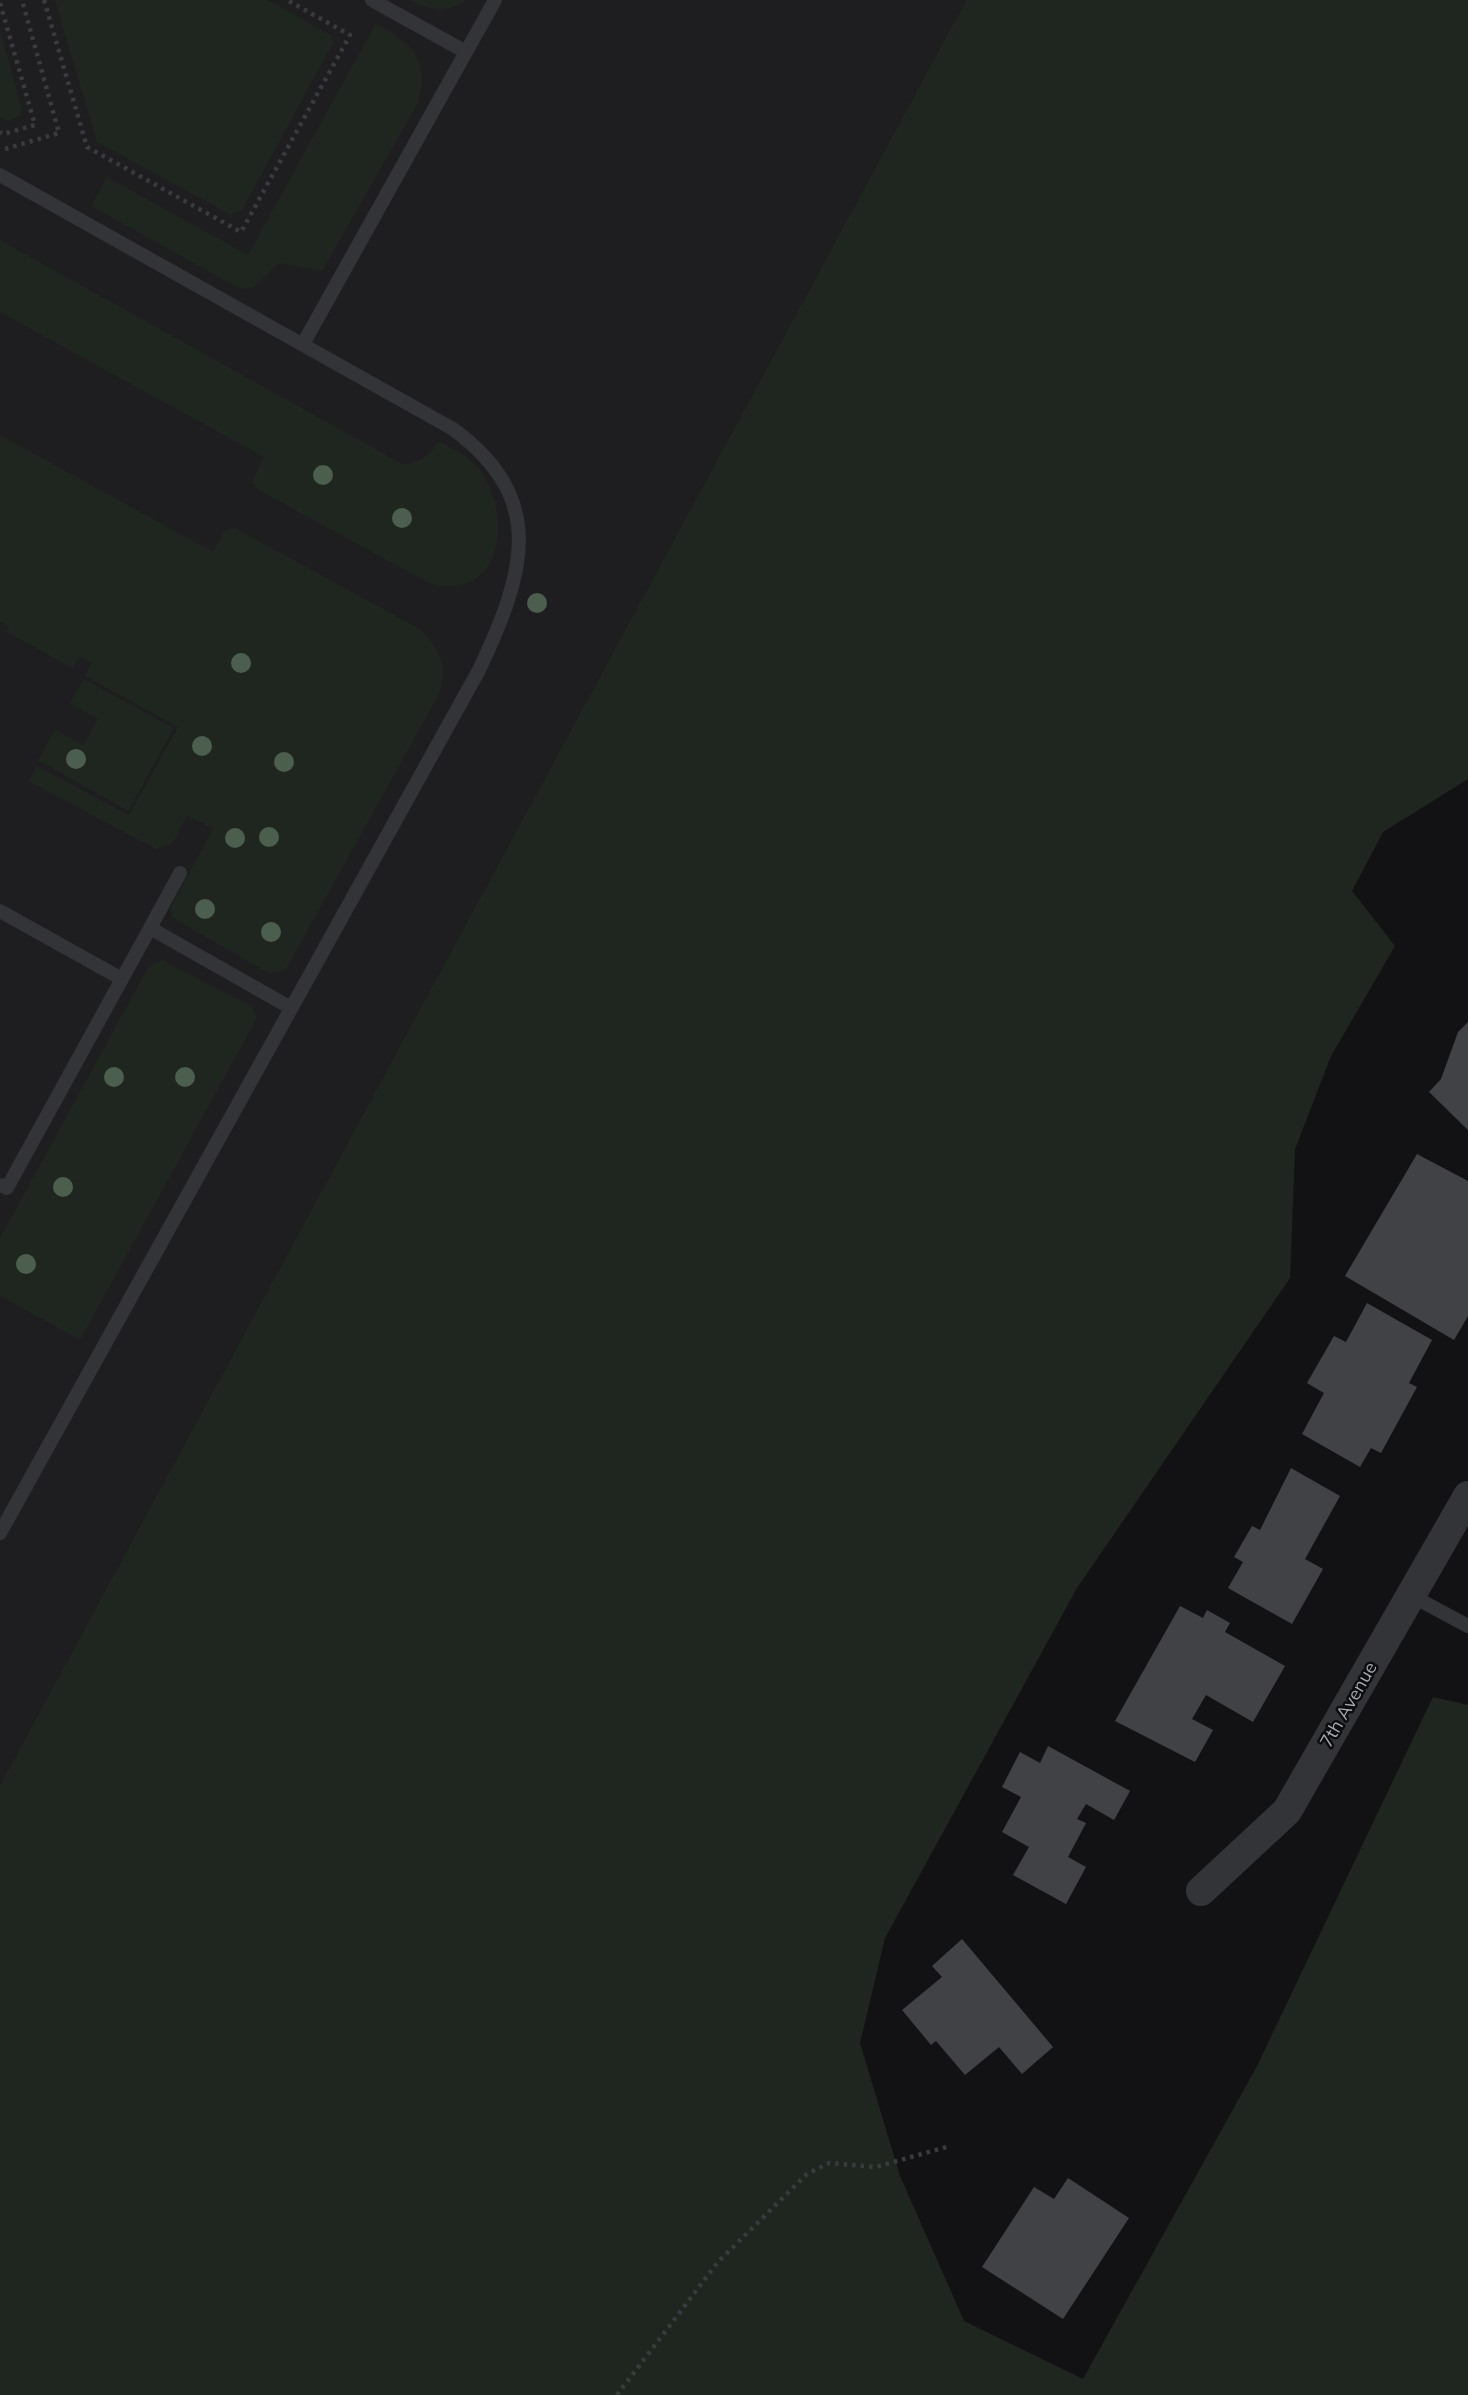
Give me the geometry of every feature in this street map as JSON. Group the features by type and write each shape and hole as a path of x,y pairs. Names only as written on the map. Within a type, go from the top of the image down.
{"street":[{"name":"7th Avenue","path":"1201,1891 1287,1811 1468,1496"}],"lane":[{"path":"372,0 466,52"},
{"path":"303,344 495,0"},
{"path":"0,175 421,410 473,443 503,478 513,499 520,536 512,585 479,670 0,1532"},
{"path":"0,1185 7,1188 180,873"},
{"path":"0,911 122,979"},
{"path":"150,928 291,1008"},
{"path":"1412,1596 1468,1626"}],"path":[{"path":"0,149 60,133 22,0"},
{"path":"44,0 87,147 241,232 350,35 287,0"},
{"path":"0,3 35,125 4,134 0,132"},
{"path":"617,2395 718,2262 807,2174 829,2164 876,2167 950,2146"}],"shaded area":[{"path":"0,0 966,0 0,1785"},
{"path":"55,0 268,0 332,36 333,43 242,210 231,215 97,142"},
{"path":"409,0 466,0 452,7 438,9"},
{"path":"966,0 1468,0 1468,779 1383,832 1352,891 1395,946 1331,1056 1295,1149 1290,1278 1077,1588 885,1938 860,2043 900,2176 964,2321 1083,2379 1256,2068 1433,1697 1468,1705 1468,2395 0,2395 0,1785"},
{"path":"376,23 400,38 415,54 422,75 418,103 322,271 279,263 253,287 240,289 91,206 107,177 248,255"},
{"path":"0,30 22,109 20,115 9,121 0,118"},
{"path":"0,240 402,464 414,463 424,458 439,441 465,457 479,469 490,488 496,509 498,531 495,551 487,568 473,581 454,586 429,583 262,492 252,483 264,457 0,312"},
{"path":"0,435 213,552 224,531 235,528 418,628 437,650 443,675 439,694 285,971 269,973 173,918 170,910 213,829 187,815 173,843 156,849 28,781 37,766 129,815 178,727 85,676 91,663 80,657 72,668 7,632 9,627 0,622"},
{"path":"84,679 174,728 128,811 38,760 55,730 83,745 98,719 70,703"},
{"path":"162,960 251,1006 257,1018 80,1340 0,1296 0,1238 149,966"}],"building":[{"path":"1468,1022 1468,1130 1429,1092 1441,1079 1458,1032"},
{"path":"1417,1154 1468,1181 1468,1316 1454,1340 1345,1276"},
{"path":"1367,1303 1432,1340 1409,1383 1417,1387 1381,1453 1371,1448 1360,1467 1302,1434 1324,1393 1307,1383 1334,1336 1346,1342"},
{"path":"1291,1468 1340,1496 1305,1559 1323,1569 1292,1624 1228,1588 1243,1562 1234,1557 1252,1526 1260,1530"},
{"path":"1180,1606 1203,1618 1207,1610 1230,1623 1225,1632 1285,1666 1253,1722 1206,1695 1192,1719 1213,1730 1195,1762 1115,1721"},
{"path":"1048,1746 1130,1791 1114,1820 1086,1804 1077,1819 1086,1823 1068,1857 1086,1867 1066,1904 1013,1875 1029,1847 1002,1832 1021,1797 1002,1787 1020,1752 1040,1763"},
{"path":"962,1939 1053,2047 1022,2074 999,2047 965,2075 936,2041 931,2045 902,2010 942,1977 932,1966"},
{"path":"1068,2178 1129,2218 1063,2319 982,2267 1034,2187 1054,2199"}]}
